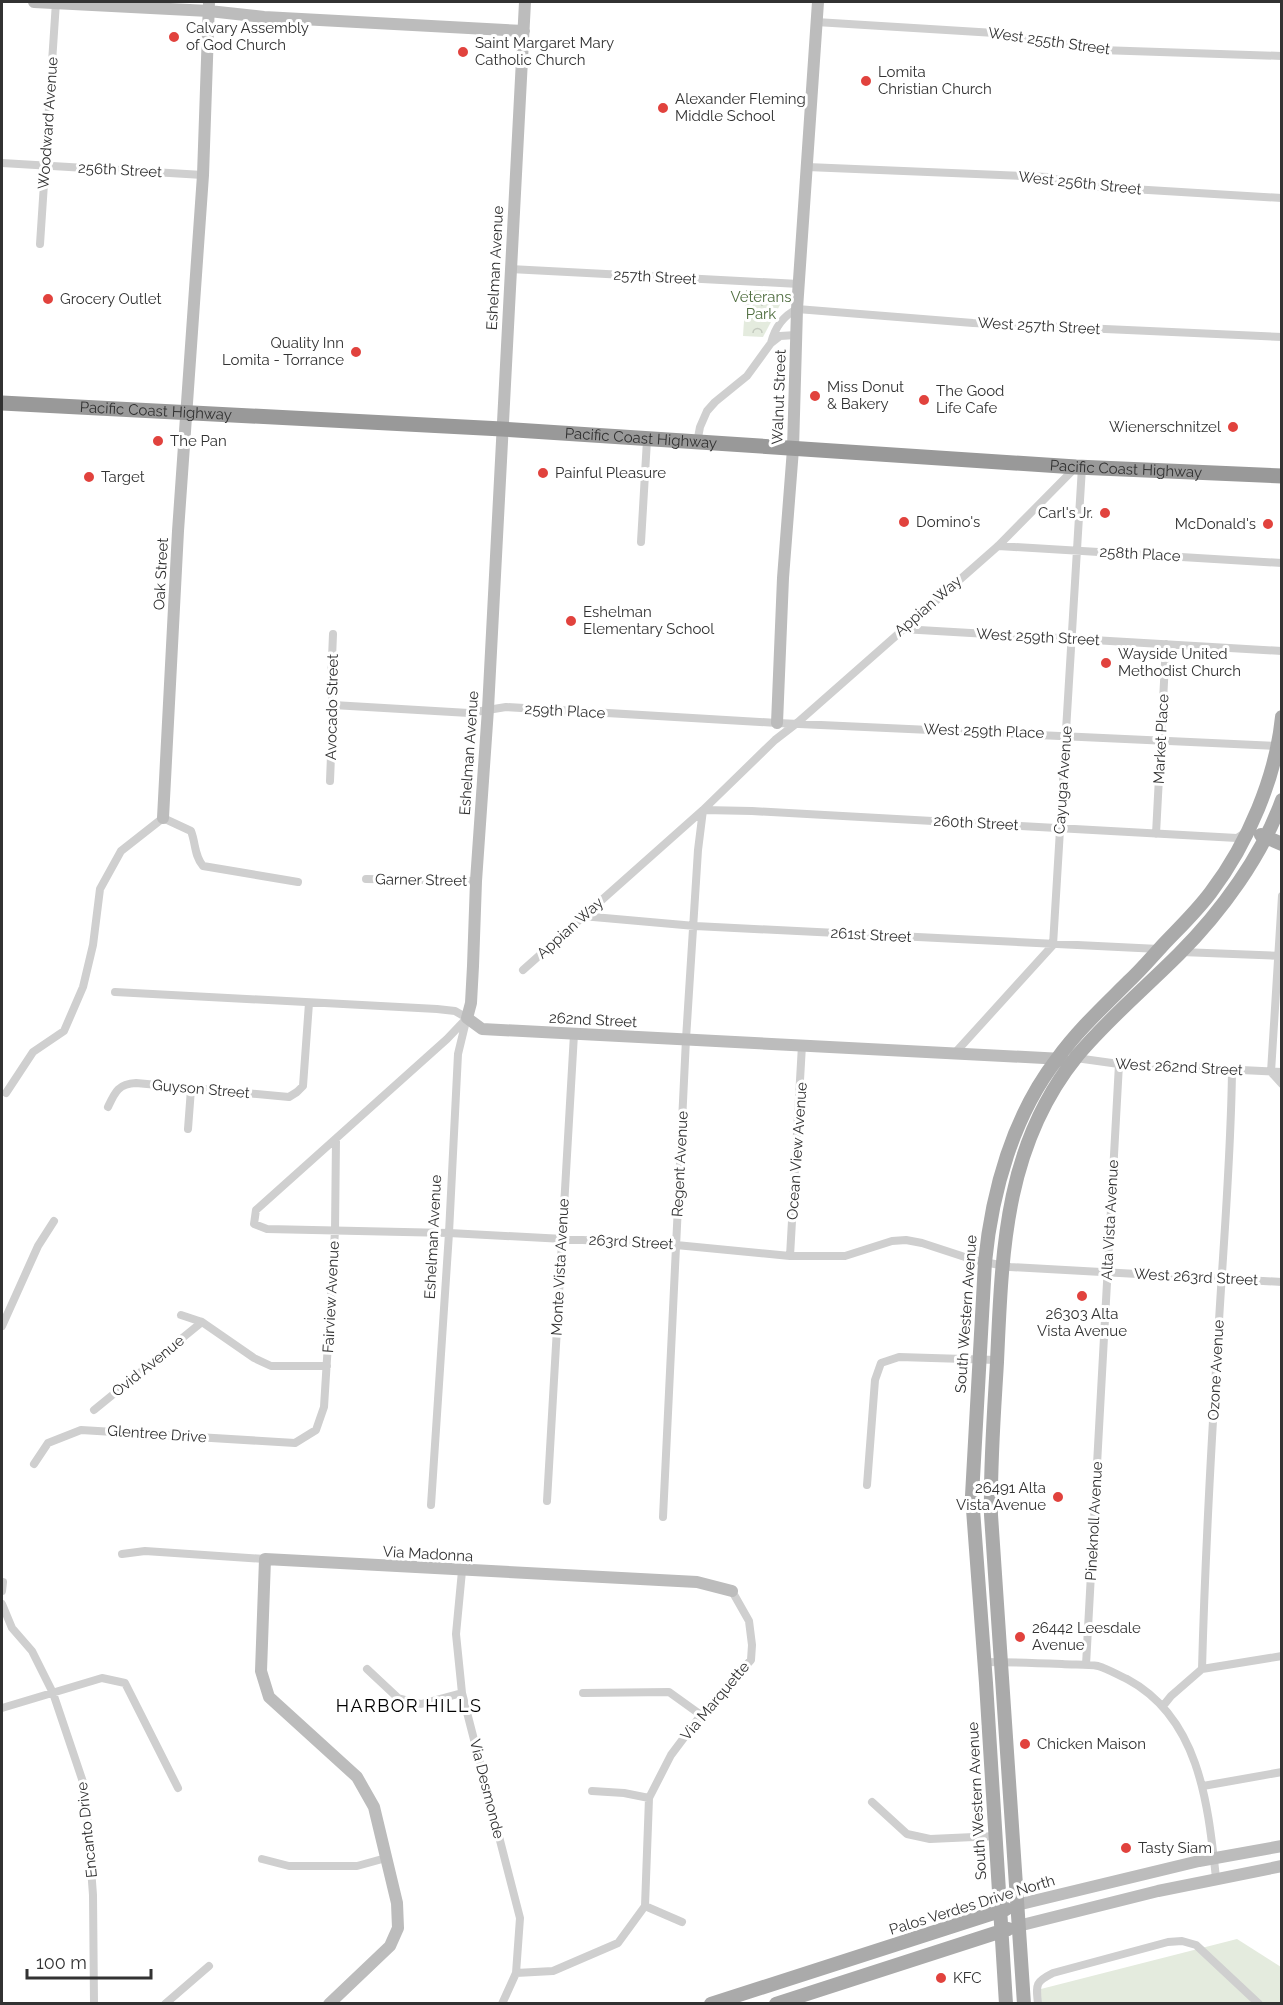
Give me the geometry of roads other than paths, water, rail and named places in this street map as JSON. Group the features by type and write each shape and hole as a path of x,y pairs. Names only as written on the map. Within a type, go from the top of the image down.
{"highway":[{"name":"Pacific Coast Highway","path":"2,403 502,429 1079,467 1281,476"}],"main road":[{"name":"South Western Avenue","path":"1006,2004 972,1496 989,1224 996,1192 1020,1122 1035,1090 1082,1027 1128,983 1210,894 1230,864 1262,796 1279,746 1281,717"},
{"name":"South Western Avenue","path":"1024,2004 994,1582 991,1485 1006,1224 1023,1158 1052,1094 1076,1058 1111,1019 1181,952 1236,884 1267,837 1281,800"},
{"path":"1247,832 1267,837 1281,844"},
{"name":"Palos Verdes Drive North","path":"711,2004 1017,1905"},
{"path":"776,2004 1018,1926"}],"street":[{"path":"34,2 209,6 264,17 524,31"},
{"name":"Woodward Avenue","path":"40,244 56,2"},
{"name":"Eshelman Avenue","path":"431,1504 458,1054 471,1003 474,966 476,881 488,709 525,2"},
{"name":"Walnut Street","path":"777,723 783,578 793,449 797,309 818,2"},
{"name":"Oak Street","path":"163,818 190,335 203,175 209,6"},
{"name":"West 255th Street","path":"816,22 995,33 1100,50 1281,56"},
{"name":"256th Street","path":"2,163 203,175"},
{"name":"West 256th Street","path":"807,167 1048,177 1082,186 1281,198"},
{"name":"257th Street","path":"510,269 799,284"},
{"path":"771,343 773,334 786,315 797,309"},
{"name":"West 257th Street","path":"797,309 973,323 1281,337"},
{"path":"697,443 700,427 707,411 715,402 747,376 771,343 780,336 796,335"},
{"path":"641,542 647,440"},
{"name":"Appian Way","path":"523,970 704,810 775,740 998,546 1079,467"},
{"name":"Cayuga Avenue","path":"1053,945 1077,550 1079,467"},
{"name":"258th Place","path":"998,546 1281,563"},
{"name":"West 259th Street","path":"902,629 1281,651"},
{"name":"Avocado Street","path":"330,781 333,634"},
{"name":"Market Place","path":"1156,834 1166,644"},
{"name":"259th Place","path":"333,705 469,713 506,707 797,723"},
{"path":"775,740 777,723"},
{"name":"West 259th Place","path":"797,723 1066,734 1279,746"},
{"name":"260th Street","path":"704,810 1236,838 1247,832"},
{"name":"Regent Avenue","path":"663,1517 686,1039 695,926 698,850 704,810"},
{"path":"6,1093 33,1052 64,1031 84,987 93,945 100,889 121,851 163,818 191,831 196,843 197,859 203,866 298,882"},
{"name":"Garner Street","path":"366,879 476,881"},
{"path":"1281,896 1280,956 1272,1072 1281,1084"},
{"name":"261st Street","path":"582,916 695,926 1159,949"},
{"path":"954,1054 1053,945"},
{"path":"1181,952 1280,956"},
{"name":"262nd Street","path":"115,992 436,1009 455,1011 482,1029 1056,1059 1076,1058"},
{"name":"Guyson Street","path":"108,1107 116,1090 126,1084 289,1097 303,1086 309,1003"},
{"path":"336,1138 447,1039 467,1018"},
{"name":"Monte Vista Avenue","path":"547,1501 574,1034"},
{"name":"Ocean View Avenue","path":"790,1256 802,1045"},
{"name":"West 262nd Street","path":"1076,1058 1119,1064 1281,1072"},
{"name":"Alta Vista Avenue","path":"1103,1377 1106,1273 1119,1064"},
{"name":"Ozone Avenue","path":"1202,1669 1206,1544 1228,1195 1232,1070"},
{"path":"188,1129 191,1089"},
{"name":"263rd Street","path":"336,1138 256,1210 254,1224 267,1229 449,1233 676,1245 790,1256 845,1256 891,1241 906,1240 1002,1265"},
{"name":"Fairview Avenue","path":"295,1443 316,1430 324,1407 335,1231 336,1138"},
{"path":"2,1326 38,1246 54,1221"},
{"name":"West 263rd Street","path":"1002,1265 1281,1282"},
{"path":"181,1315 202,1322 254,1358 271,1366 327,1366"},
{"name":"Ovid Avenue","path":"94,1410 202,1322"},
{"path":"867,1485 874,1380 881,1363 898,1357 997,1360"},
{"name":"Pineknoll Avenue","path":"1086,1665 1103,1377"},
{"name":"Glentree Drive","path":"34,1464 48,1443 81,1430 295,1443"},
{"name":"Via Madonna","path":"122,1554 145,1551 462,1571 697,1582 732,1591"},
{"path":"265,1559 261,1671 269,1697 357,1777 374,1807 397,1903 398,1928 390,1946 328,2004"},
{"name":"Via Desmonde","path":"462,1571 456,1634 462,1693 520,1918 516,1973 502,2004"},
{"name":"Via Marquette","path":"645,1906 649,1798 671,1755 701,1715 751,1660 749,1621 732,1591"},
{"name":"Encanto Drive","path":"2,1604 6,1619 33,1651 53,1694 85,1788 93,1895 94,2004"},
{"path":"1163,1706 1202,1669 1281,1656"},
{"path":"984,1662 1098,1666 1137,1684 1163,1706 1172,1716 1187,1742 1203,1786 1216,1878"},
{"path":"367,1669 398,1698 421,1704 462,1693"},
{"path":"2,1708 102,1678 126,1683 178,1788"},
{"path":"583,1693 669,1692 701,1715"},
{"path":"1203,1786 1281,1772"},
{"path":"592,1791 624,1793 649,1798"},
{"path":"872,1802 907,1834 930,1839 996,1836"},
{"name":"Palos Verdes Drive North","path":"1017,1905 1119,1879 1281,1846"},
{"path":"262,1859 289,1866 357,1866 386,1858"},
{"path":"1018,1926 1216,1878 1281,1866"},
{"path":"516,1973 554,1971 618,1942 645,1906 682,1922"},
{"path":"1038,2004 1036,1985 1040,1979 1053,1972 1168,1942 1182,1941 1196,1945 1259,2004"},
{"path":"165,2004 209,1966"}],"place":[{"name":"Calvary Assembly of God Church","path":"174,37"},
{"name":"Saint Margaret Mary Catholic Church","path":"463,52"},
{"name":"Lomita Christian Church","path":"866,81"},
{"name":"Alexander Fleming Middle School","path":"663,108"},
{"name":"Grocery Outlet","path":"48,299"},
{"name":"Quality Inn Lomita - Torrance","path":"356,352"},
{"name":"Miss Donut & Bakery","path":"815,396"},
{"name":"The Good Life Cafe","path":"924,400"},
{"name":"Wienerschnitzel","path":"1233,427"},
{"name":"The Pan","path":"158,441"},
{"name":"Painful Pleasure","path":"543,473"},
{"name":"Target","path":"89,477"},
{"name":"Carl's Jr.","path":"1105,513"},
{"name":"Domino's","path":"904,522"},
{"name":"McDonald's","path":"1268,524"},
{"name":"Eshelman Elementary School","path":"571,621"},
{"name":"Wayside United Methodist Church","path":"1106,663"},
{"name":"26303 Alta Vista Avenue","path":"1082,1296"},
{"name":"26491 Alta Vista Avenue","path":"1058,1497"},
{"name":"26442 Leesdale Avenue","path":"1020,1637"},
{"name":"Chicken Maison","path":"1025,1744"},
{"name":"Tasty Siam","path":"1126,1848"},
{"name":"KFC","path":"941,1978"}],"district":[{"name":"HARBOR HILLS","path":"409,1705"}],"park label":[{"name":"Veterans Park","path":"761,306"}]}
